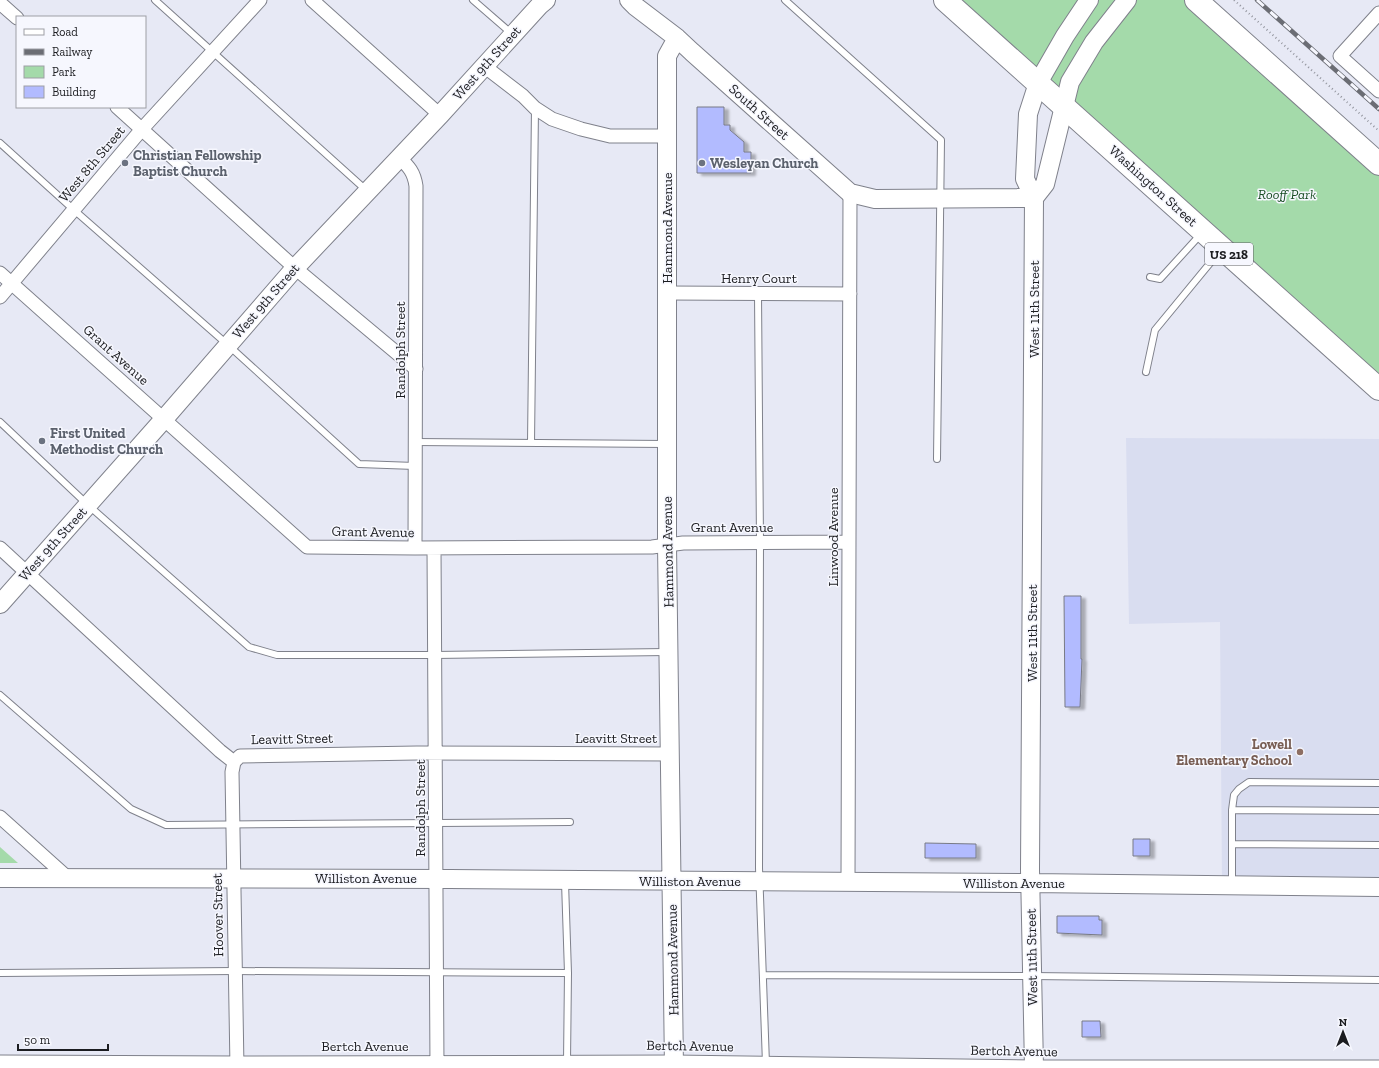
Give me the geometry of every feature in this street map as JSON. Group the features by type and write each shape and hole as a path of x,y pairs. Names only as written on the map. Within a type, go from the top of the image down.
{"highway":[{"name":"Washington Street","path":"945,0 1379,389"},
{"path":"1196,0 1379,164"}],"main road":[{"name":"West 11th Street","path":"1034,1068 1030,883 1034,198 1024,179 1028,114 1038,83 1065,36 1089,0"},
{"path":"1034,198 1045,184 1070,82 1094,42 1127,0"},
{"name":"West 9th Street","path":"0,604 295,268 440,115 512,34 543,2"},
{"name":"South Street","path":"628,2 676,38 850,193 875,199 1034,198"},
{"name":"Hammond Avenue","path":"674,1065 667,545 667,56 676,38"},
{"name":"Williston Avenue","path":"0,878 436,879 1379,887"}],"street":[{"name":"West 8th Street","path":"0,296 12,284 142,129 260,0"},
{"path":"312,0 440,115"},
{"path":"0,3 16,17"},
{"path":"1379,13 1340,56 1379,91"},
{"path":"484,66 523,96 535,108 552,118 581,129 610,136 667,136"},
{"path":"118,108 295,268 416,369"},
{"name":"Randolph Street","path":"399,157 410,168 415,176 416,186 415,548"},
{"name":"Linwood Avenue","path":"848,882 850,193"},
{"name":"Grant Avenue","path":"0,273 307,547 652,547 683,543 849,542"},
{"name":"Henry Court","path":"668,294 850,294"},
{"path":"0,548 28,572 220,751 234,762"},
{"name":"Randolph Street","path":"434,548 437,1065"},
{"name":"Leavitt Street","path":"234,762 240,756 436,753 671,754"},
{"name":"Hoover Street","path":"234,762 232,772 237,1066"},
{"path":"0,817 68,878"},
{"name":"Bertch Avenue","path":"0,1062 237,1066 674,1065 1034,1068 1379,1067"}],"lane":[{"path":"155,0 367,191"},
{"path":"473,0 512,34"},
{"path":"785,0 941,140 937,459"},
{"path":"531,443 535,108"},
{"path":"0,143 228,345 359,464 415,466"},
{"path":"1150,277 1160,279 1204,232"},
{"path":"1146,372 1155,330 1222,248"},
{"path":"758,294 760,542 759,882 766,1066"},
{"path":"0,422 88,504 249,647 277,655 435,655 669,652"},
{"path":"415,442 667,444"},
{"path":"0,695 131,808 166,825 233,823 570,822"},
{"path":"1232,885 1232,810 1234,795 1239,788 1248,782 1379,783"},
{"path":"1232,810 1379,811"},
{"path":"1232,844 1379,845"},
{"path":"564,880 568,973 567,1065"},
{"path":"0,973 235,971 568,973"},
{"path":"763,975 1379,980"}],"path":[{"path":"1234,0 1379,132"}],"shaded area":[{"name":"Lowell Elementary School","path":"1126,438 1379,439 1379,887 1222,885 1220,622 1129,624"}],"green space":[{"name":"Rooff Park","path":"945,0 1196,0 1379,164 1379,389"},
{"path":"0,847 18,863 0,863"}],"building":[{"path":"697,107 724,107 724,125 730,125 730,130 744,142 744,152 751,152 751,173 697,173"},
{"path":"1064,596 1081,596 1082,659 1080,707 1065,707"},
{"path":"1133,839 1150,839 1150,856 1133,856"},
{"path":"925,843 976,844 976,858 925,858"},
{"path":"1057,916 1099,916 1099,920 1102,920 1102,935 1057,933"},
{"path":"1082,1021 1100,1021 1101,1037 1082,1037"}],"railway":[{"path":"1257,0 1379,109"}],"place":[{"name":"Christian Fellowship Baptist Church","path":"125,163"},
{"name":"Wesleyan Church","path":"702,163"},
{"name":"First United Methodist Church","path":"42,441"},
{"name":"Lowell Elementary School","path":"1300,752"}]}
